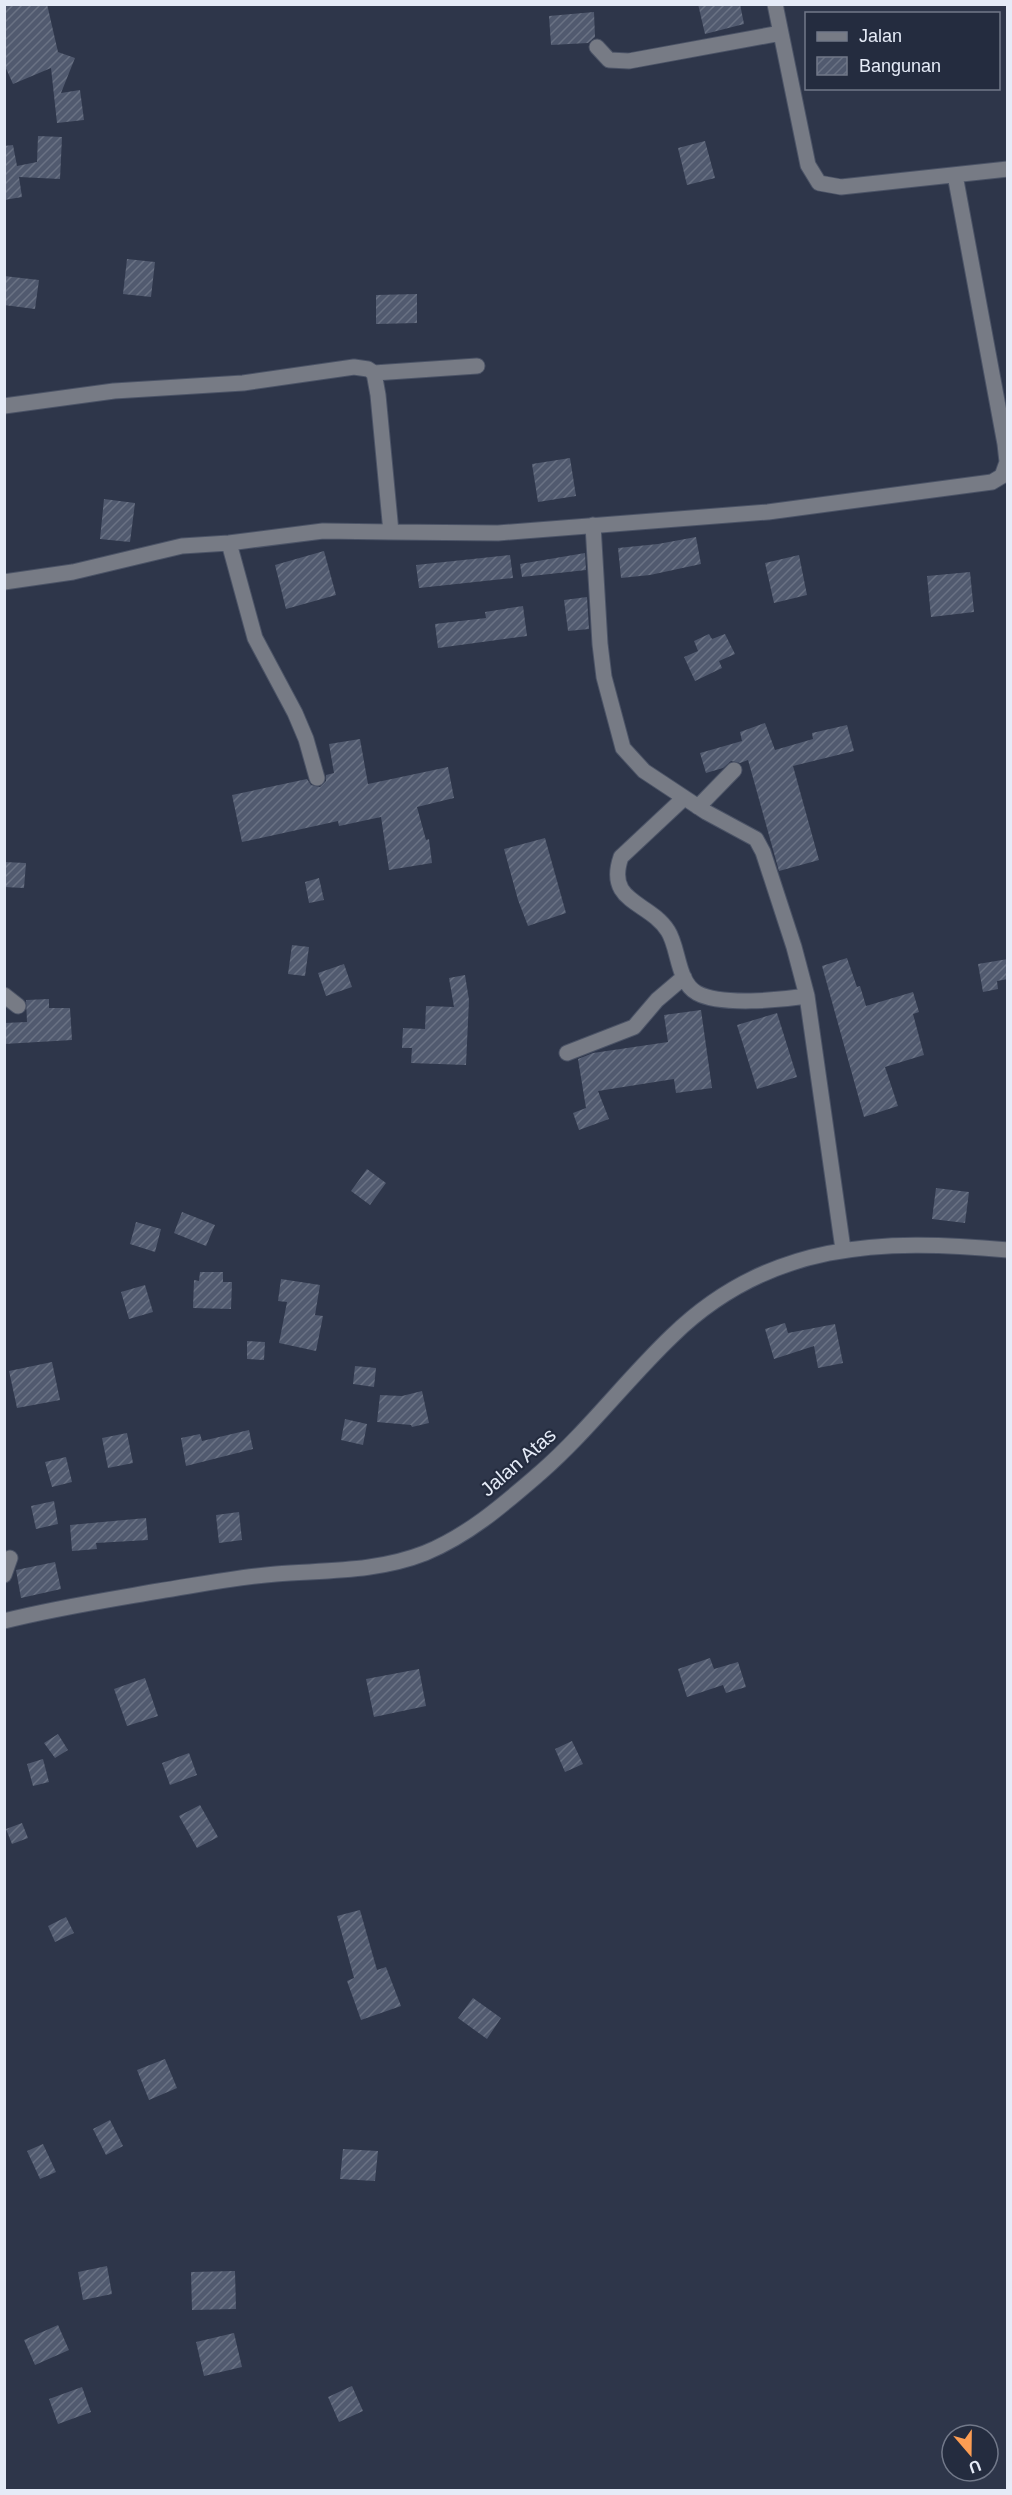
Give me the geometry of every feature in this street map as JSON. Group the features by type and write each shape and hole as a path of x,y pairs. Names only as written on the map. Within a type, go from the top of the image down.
{"street":[{"path":"775,4 808,165 819,183 841,187 1008,169"},
{"path":"597,47 609,60 629,61 781,33"},
{"path":"4,582 73,572 182,546 229,543 323,531 498,533 780,511 978,486 992,482 1002,476 1007,462 1005,444 955,175"},
{"path":"4,406 125,390 243,383 354,367 368,369 374,373 477,366"},
{"path":"374,373 391,532"},
{"path":"593,525 604,677 618,737 623,748 644,771 684,798 756,839 763,852 788,926 807,996 843,1249"},
{"path":"229,543 255,638 295,713 306,739 317,778"},
{"path":"699,807 734,770"},
{"path":"684,798 621,857 617,877 620,887 627,896 661,922 668,932 684,977 696,992 718,998 777,1001 807,996"},
{"path":"567,1053 634,1027 657,1000 684,977"},
{"path":"4,995 18,1006"},
{"name":"Jalan Atas","path":"4,1622 108,1600 199,1585 276,1574 367,1568 423,1554 468,1530 496,1510 557,1458 586,1430 632,1376 703,1308 724,1294 769,1271 804,1258 843,1249 946,1245 1008,1250"},
{"path":"4,1575 10,1558"}],"building":[{"path":"4,4 47,4 58,52 75,58 61,93 80,90 84,120 57,123 51,68 13,84 4,64"},
{"path":"698,4 740,4 744,24 705,34"},
{"path":"594,12 595,37 588,43 551,45 549,16"},
{"path":"38,136 62,137 60,179 19,177 22,197 4,200 4,146 13,145 17,166 37,162"},
{"path":"705,141 715,178 687,185 678,148"},
{"path":"127,259 155,262 151,297 123,294"},
{"path":"4,276 39,280 35,309 4,305"},
{"path":"417,294 417,323 376,324 376,295"},
{"path":"570,458 576,496 538,502 532,464"},
{"path":"104,499 135,503 130,542 100,539"},
{"path":"696,537 701,564 650,575 621,578 618,548"},
{"path":"324,551 336,595 286,609 275,565"},
{"path":"585,553 586,570 522,577 520,564"},
{"path":"510,555 513,578 419,588 416,565"},
{"path":"799,555 807,595 774,603 765,563"},
{"path":"970,572 974,612 931,617 927,576"},
{"path":"587,597 589,629 568,631 564,600"},
{"path":"523,606 527,636 438,648 435,624 486,618 485,612"},
{"path":"709,634 712,639 725,634 735,654 719,661 722,668 695,681 684,657 698,651 694,641"},
{"path":"765,723 775,750 813,739 812,733 847,725 854,751 793,766 819,860 779,871 748,760 740,763 731,761 723,768 706,773 700,753 742,741 740,732"},
{"path":"360,739 368,784 448,767 454,798 417,807 426,840 429,839 432,863 389,870 381,817 339,826 338,821 242,842 232,795 307,779 311,785 320,787 326,781 326,775 334,773 329,744"},
{"path":"545,838 566,913 528,926 518,900 504,849"},
{"path":"4,862 26,863 24,888 4,887"},
{"path":"319,878 324,900 309,903 305,882"},
{"path":"292,945 309,947 305,976 288,974"},
{"path":"847,958 866,1006 913,992 919,1012 913,1014 924,1055 885,1067 898,1106 864,1117 822,966"},
{"path":"1008,959 1008,979 997,981 998,989 983,992 978,964"},
{"path":"344,964 352,987 326,996 318,973"},
{"path":"465,975 469,1000 466,1065 411,1063 412,1048 402,1048 403,1028 425,1029 426,1006 454,1007 449,978"},
{"path":"49,999 49,1008 70,1008 72,1040 4,1044 4,1023 27,1022 26,1000"},
{"path":"701,1010 712,1088 676,1093 674,1079 598,1091 609,1119 579,1130 573,1113 586,1108 578,1059 593,1053 668,1042 664,1015"},
{"path":"777,1013 797,1077 757,1089 737,1025"},
{"path":"367,1169 386,1183 370,1205 351,1191"},
{"path":"936,1188 969,1192 965,1223 932,1219"},
{"path":"182,1212 215,1225 206,1246 174,1233"},
{"path":"136,1222 161,1229 155,1252 130,1244"},
{"path":"200,1272 223,1272 223,1282 232,1282 231,1309 193,1308 194,1280 199,1281"},
{"path":"281,1279 320,1285 315,1315 323,1316 316,1351 279,1343 287,1302 278,1301"},
{"path":"145,1285 153,1312 129,1319 121,1292"},
{"path":"785,1323 788,1333 835,1324 843,1363 818,1368 814,1346 774,1359 765,1329"},
{"path":"247,1341 265,1342 264,1360 247,1359"},
{"path":"52,1362 60,1400 17,1408 9,1371"},
{"path":"355,1366 376,1368 374,1387 353,1384"},
{"path":"422,1391 429,1423 412,1427 411,1425 377,1422 380,1395 402,1396"},
{"path":"345,1419 367,1424 363,1445 341,1440"},
{"path":"249,1430 253,1449 186,1466 181,1438 200,1434 202,1441"},
{"path":"127,1433 133,1463 108,1468 102,1438"},
{"path":"66,1457 72,1482 52,1487 45,1462"},
{"path":"54,1501 58,1524 36,1529 31,1506"},
{"path":"239,1512 242,1540 219,1543 216,1515"},
{"path":"146,1518 148,1540 96,1543 97,1549 72,1551 70,1525"},
{"path":"55,1562 61,1589 21,1598 16,1570"},
{"path":"710,1658 714,1669 738,1662 746,1687 726,1693 723,1685 687,1697 678,1669"},
{"path":"419,1669 426,1706 374,1717 366,1679"},
{"path":"145,1678 158,1716 127,1726 114,1689"},
{"path":"58,1734 68,1750 55,1758 44,1743"},
{"path":"572,1741 583,1764 565,1772 555,1749"},
{"path":"189,1753 197,1775 170,1785 162,1763"},
{"path":"43,1759 49,1782 33,1786 27,1764"},
{"path":"200,1805 218,1837 197,1848 179,1816"},
{"path":"22,1823 28,1838 12,1844 6,1829"},
{"path":"360,1910 377,1970 386,1967 401,2006 361,2020 347,1981 354,1978 337,1916"},
{"path":"66,1917 74,1933 55,1942 48,1926"},
{"path":"473,1998 501,2018 487,2039 458,2018"},
{"path":"165,2059 177,2088 149,2100 137,2070"},
{"path":"110,2120 123,2146 106,2155 93,2129"},
{"path":"43,2144 56,2172 40,2179 27,2151"},
{"path":"343,2149 378,2151 375,2181 340,2179"},
{"path":"107,2266 112,2294 83,2300 78,2272"},
{"path":"235,2271 236,2309 192,2310 191,2272"},
{"path":"58,2325 69,2350 35,2365 24,2340"},
{"path":"234,2333 242,2367 204,2376 196,2342"},
{"path":"352,2386 363,2411 339,2422 328,2397"},
{"path":"82,2387 91,2412 58,2424 49,2399"}]}
